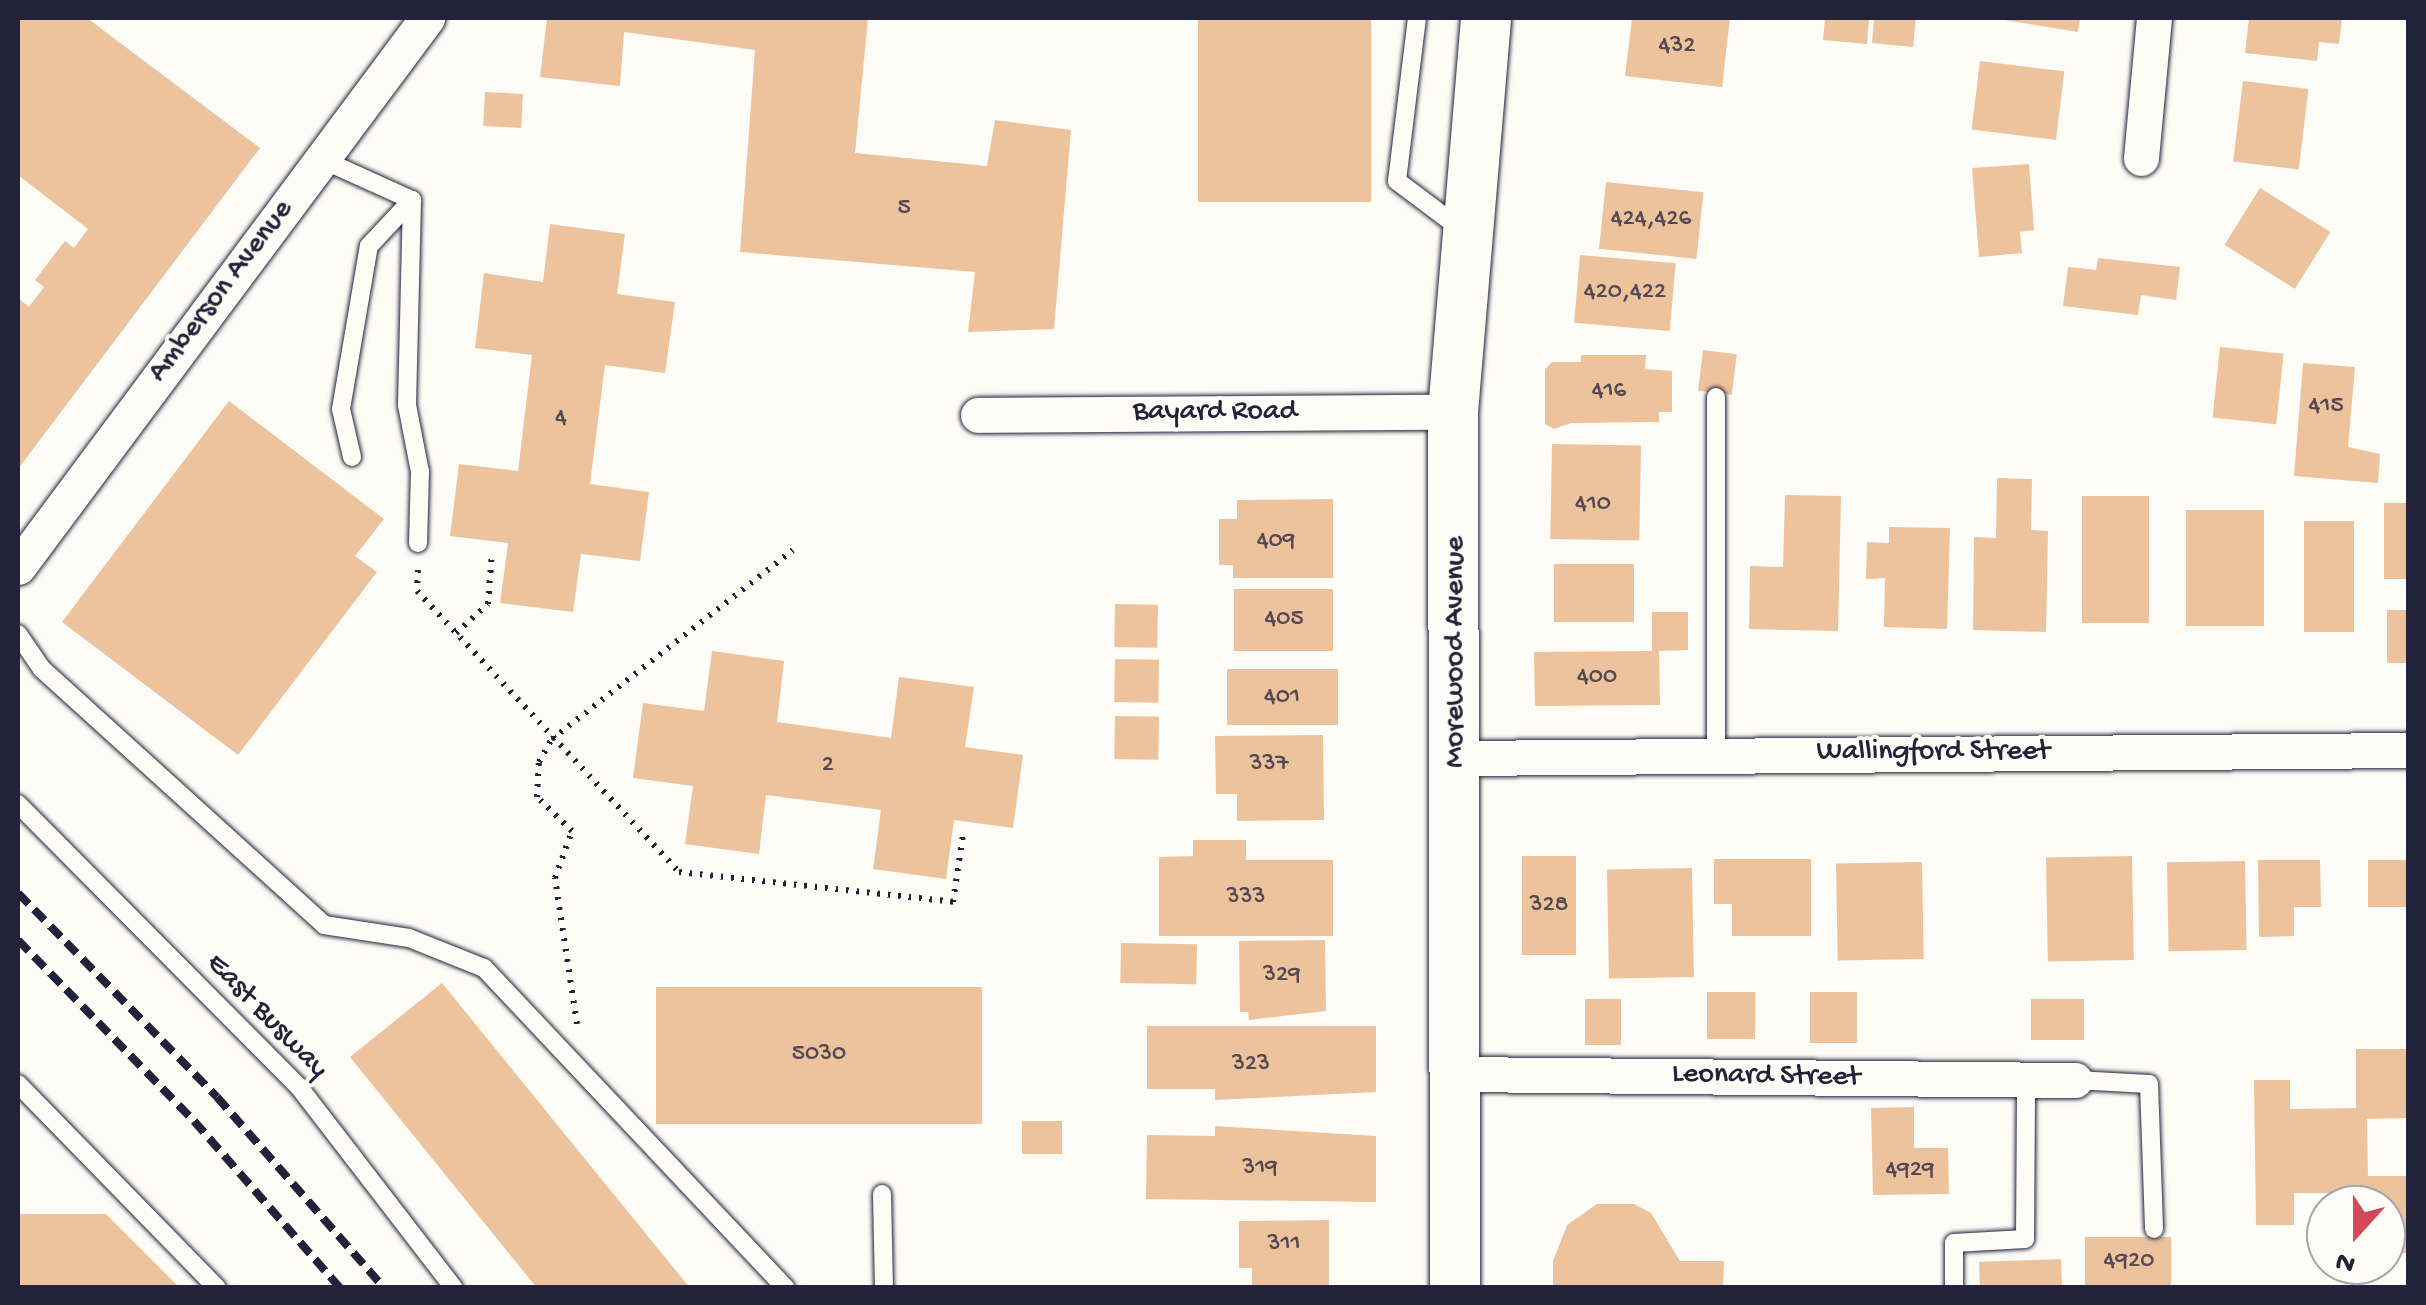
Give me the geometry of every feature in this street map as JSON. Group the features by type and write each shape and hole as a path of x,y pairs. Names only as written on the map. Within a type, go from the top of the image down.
{"main road":[{"name":"Morewood Avenue","path":"1454,1288 1457,758 1452,412 1486,18"}],"street":[{"name":"Amberson Avenue","path":"18,566 427,18"},
{"path":"2141,158 2154,18"},
{"name":"Bayard Road","path":"978,415 1452,412"},
{"name":"Wallingford Street","path":"1457,758 2408,750"},
{"name":"Leonard Street","path":"1456,1074 2076,1080"}],"lane":[{"path":"1417,18 1398,181 1467,234"},
{"path":"321,158 412,200"},
{"path":"352,457 341,409 369,246 412,200"},
{"path":"412,200 408,405 420,472 418,543"},
{"path":"1716,397 1716,754"},
{"path":"18,634 42,670 324,925 409,938 484,968 786,1288"},
{"name":"East Busway","path":"18,804 299,1087 454,1288"},
{"path":"1954,1288 1954,1243 2025,1239 2026,1080"},
{"path":"2076,1080 2149,1084 2154,1229"},
{"path":"18,1084 218,1288"},
{"path":"882,1194 884,1288"}],"path":[{"path":"418,543 417,591 680,872 953,902 963,834"},
{"path":"584,1074 555,878 572,830 537,797 539,762 552,738 793,550"},
{"path":"456,633 488,604 492,552"}],"building":[{"path":"18,18 87,18 260,148 18,469 18,298 29,307 44,287 35,280 65,241 74,248 88,229 18,175"},
{"path":"547,18 868,18 855,153 987,166 995,120 1071,130 1054,329 968,332 975,272 740,252 755,50 624,32 620,86 540,77"},
{"path":"1198,18 1371,18 1371,202 1198,202"},
{"path":"1632,18 1730,18 1722,87 1625,76"},
{"path":"1825,18 1869,18 1867,44 1823,40"},
{"path":"1874,18 1916,18 1913,47 1872,43"},
{"path":"1992,18 2080,18 2078,32"},
{"path":"2249,18 2342,18 2339,44 2319,42 2317,61 2245,53"},
{"path":"1980,61 2064,71 2056,140 1972,129"},
{"path":"2243,81 2309,89 2299,169 2233,161"},
{"path":"485,92 523,94 521,128 483,126"},
{"path":"2029,164 2034,230 2020,232 2022,253 1979,257 1972,168"},
{"path":"1606,182 1703,192 1696,259 1599,249"},
{"path":"2260,188 2330,232 2295,289 2224,245"},
{"path":"550,224 625,234 617,294 675,302 665,373 605,365 590,484 649,492 640,561 581,554 573,612 500,603 508,543 450,536 459,464 518,471 532,355 475,348 484,273 543,282"},
{"path":"1580,255 1676,263 1670,331 1574,323"},
{"path":"2098,258 2180,267 2176,300 2141,295 2138,315 2063,306 2068,267 2096,270"},
{"path":"2220,347 2284,354 2276,424 2213,418"},
{"path":"1703,350 1737,354 1732,395 1698,391"},
{"path":"1581,355 1646,355 1645,369 1672,371 1672,412 1659,412 1659,422 1571,423 1554,429 1545,424 1545,369 1552,362 1581,362"},
{"path":"2303,363 2355,367 2348,447 2380,454 2378,483 2294,476"},
{"path":"229,401 384,519 355,556 377,572 238,755 62,622"},
{"path":"1552,444 1641,446 1639,541 1550,539"},
{"path":"1997,478 2032,479 2031,530 2048,531 2046,632 1973,630 1974,537 1996,538"},
{"path":"1785,495 1841,496 1838,631 1749,629 1750,566 1783,567"},
{"path":"2082,496 2149,496 2149,623 2082,623"},
{"path":"1333,499 1333,578 1233,578 1233,565 1219,565 1219,519 1237,519 1237,500"},
{"path":"2384,503 2408,503 2408,579 2384,579"},
{"path":"2186,510 2264,510 2264,626 2186,626"},
{"path":"2304,521 2354,521 2354,632 2304,632"},
{"path":"1889,527 1950,528 1947,629 1884,627 1885,578 1866,579 1867,542 1889,543"},
{"path":"1554,564 1634,564 1634,622 1554,622"},
{"path":"1234,589 1333,589 1333,651 1234,651"},
{"path":"1115,604 1158,605 1157,648 1114,647"},
{"path":"2387,610 2408,610 2408,663 2387,663"},
{"path":"1652,612 1688,612 1688,650 1659,651 1660,705 1535,706 1534,652 1652,651"},
{"path":"712,651 784,661 777,722 891,738 899,677 974,687 965,747 1023,755 1013,828 954,820 946,879 873,869 881,810 766,795 759,854 685,844 693,786 633,778 643,703 704,711"},
{"path":"1115,659 1159,660 1158,703 1114,702"},
{"path":"1227,669 1338,669 1338,725 1227,725"},
{"path":"1115,716 1159,717 1158,760 1114,759"},
{"path":"1323,735 1324,820 1237,821 1237,794 1216,794 1215,736"},
{"path":"1193,840 1246,840 1246,860 1333,860 1333,936 1159,936 1159,857 1193,856"},
{"path":"1522,856 1576,856 1576,955 1522,955"},
{"path":"2132,856 2134,960 2048,961 2046,858"},
{"path":"1714,859 1811,859 1811,936 1732,936 1732,904 1714,904"},
{"path":"2258,860 2320,860 2321,907 2294,907 2294,936 2259,937"},
{"path":"2368,860 2408,860 2408,907 2368,907"},
{"path":"2245,861 2247,950 2169,951 2167,862"},
{"path":"1922,862 1924,959 1838,960 1836,864"},
{"path":"1692,868 1694,977 1609,978 1607,869"},
{"path":"1325,940 1326,1011 1249,1020 1248,1012 1240,1012 1239,941"},
{"path":"1121,943 1197,944 1196,984 1120,983"},
{"path":"442,983 690,1288 537,1288 350,1057"},
{"path":"656,987 982,987 982,1124 656,1124"},
{"path":"1707,992 1755,992 1755,1039 1707,1039"},
{"path":"1810,992 1857,992 1857,1043 1810,1043"},
{"path":"1585,999 1621,999 1621,1045 1585,1045"},
{"path":"2031,999 2084,999 2084,1040 2031,1040"},
{"path":"1147,1026 1376,1026 1376,1092 1215,1100 1215,1089 1147,1089"},
{"path":"2356,1049 2408,1049 2408,1118 2367,1119 2368,1176 2408,1176 2408,1253 2406,1185 2306,1185 2306,1193 2294,1193 2294,1225 2256,1225 2254,1080 2290,1080 2290,1109 2356,1108"},
{"path":"1914,1107 1914,1148 1948,1148 1949,1194 1873,1195 1871,1108"},
{"path":"1022,1121 1062,1121 1062,1154 1022,1154"},
{"path":"1215,1126 1376,1136 1376,1202 1146,1199 1147,1135 1215,1136"},
{"path":"1597,1204 1634,1204 1651,1213 1680,1261 1724,1261 1723,1288 1553,1288 1553,1261 1567,1225"},
{"path":"18,1214 106,1214 180,1288 18,1288"},
{"path":"1329,1220 1329,1288 1252,1288 1252,1268 1239,1268 1239,1221"},
{"path":"2085,1237 2171,1237 2171,1288 2085,1288"},
{"path":"2061,1259 2062,1288 1980,1288 1979,1262"}],"railway":[{"path":"18,893 217,1097 384,1288"},
{"path":"18,940 194,1121 340,1288"}]}
